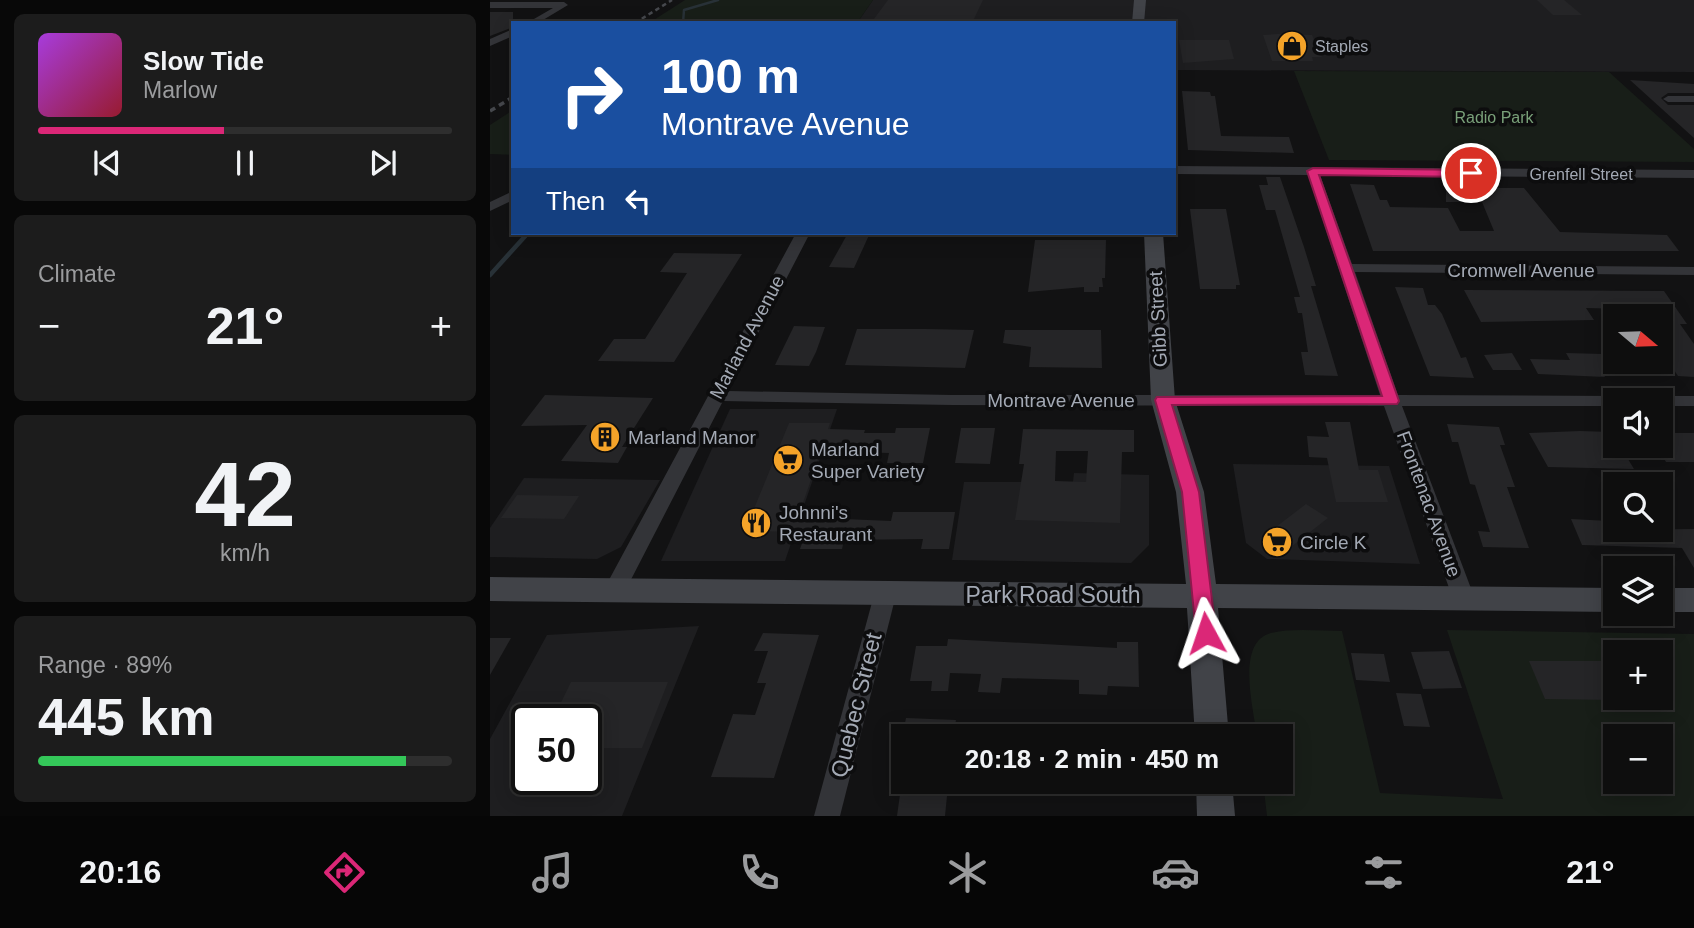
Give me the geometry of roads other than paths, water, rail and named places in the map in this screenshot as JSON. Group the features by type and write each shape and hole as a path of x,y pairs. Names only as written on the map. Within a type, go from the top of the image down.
{"main road":[{"path":"1138,21 1140,0"},
{"name":"Gibb Street","path":"1153,235 1163,400 1191,492 1211,724"},
{"name":"Park Road South","path":"490,590 1603,600"},
{"path":"1673,600 1694,600"},
{"path":"1215,794 1216,816"}],"street":[{"path":"534,21 574,0"},
{"path":"490,5 564,5"},
{"path":"490,43 511,33"},
{"path":"1668,99 1694,99"},
{"name":"Grenfell Street","path":"1176,170 1694,174"},
{"name":"Frontenac Avenue","path":"1313,171 1391,401 1464,599"},
{"path":"490,206 511,196"},
{"name":"Marland Avenue","path":"614,591 802,235"},
{"name":"Cromwell Avenue","path":"1347,268 1694,271"},
{"name":"Montrave Avenue","path":"717,396 1603,401"},
{"path":"1673,401 1694,401"},
{"name":"Quebec Street","path":"827,816 885,595"}],"waterway":[{"path":"683,21 684,10 718,0"},
{"path":"490,275 526,235"}],"railway":[{"path":"638,21 672,0"},
{"path":"490,111 511,98"}],"place":[{"name":"Staples","path":"1292,46"},
{"name":"Marland Manor","path":"605,437"},
{"name":"Marland Super Variety","path":"788,460"},
{"name":"Johnni's Restaurant","path":"756,523"},
{"name":"Circle K","path":"1277,542"}],"park label":[{"name":"Radio Park","path":"1494,117"}]}
